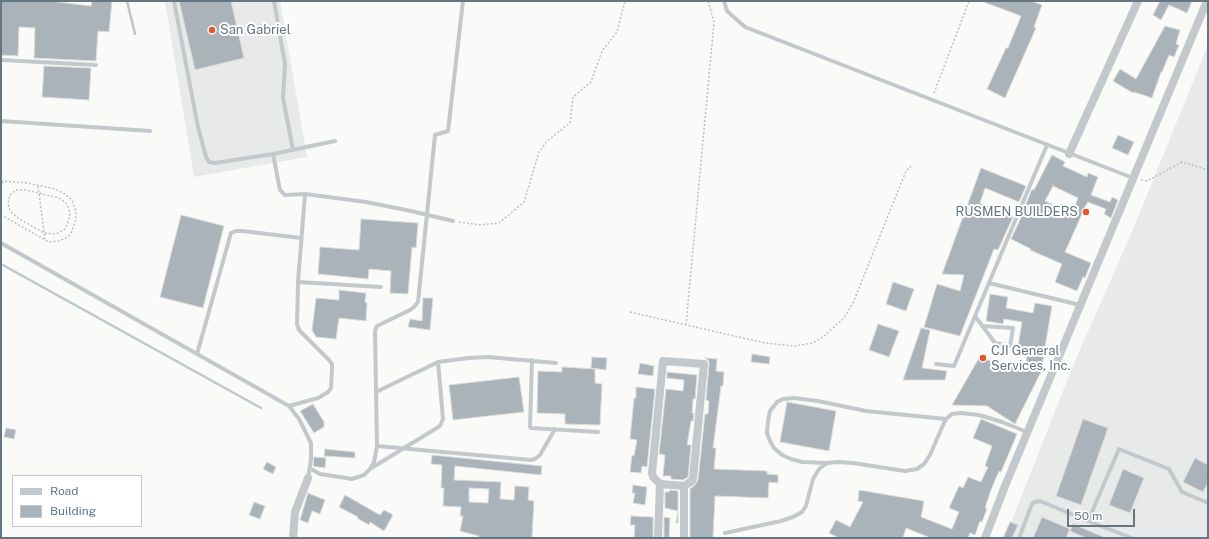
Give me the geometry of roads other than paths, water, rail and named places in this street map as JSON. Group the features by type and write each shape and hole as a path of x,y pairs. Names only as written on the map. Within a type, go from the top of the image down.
{"street":[{"path":"1069,154 1138,1"},
{"path":"985,538 1005,486 1207,1"},
{"path":"658,538 660,484 652,473 663,361 703,363 692,481 684,486 660,484"},
{"path":"293,538 296,512 308,478"},
{"path":"684,486 684,538"}],"lane":[{"path":"174,1 198,127 206,157 209,162 215,163 273,154 335,141"},
{"path":"274,1 285,64 283,98 293,150"},
{"path":"370,469 374,462 377,446 375,331 377,326 410,310 418,302 435,135 448,131 463,1"},
{"path":"724,1 727,11 745,27 1133,178"},
{"path":"1,60 96,65"},
{"path":"1,120 150,131"},
{"path":"936,364 954,366 1047,145"},
{"path":"273,154 282,194 305,194 366,202 427,214 453,221"},
{"path":"289,406 318,398 328,392 330,388 332,370 332,364 329,360 297,326 298,282 305,194"},
{"path":"197,354 231,233 242,231 301,238"},
{"path":"1,243 289,406 299,418 312,443 308,478"},
{"path":"298,282 381,287"},
{"path":"989,283 1080,305"},
{"path":"975,316 995,343 1010,346 1013,328 983,326"},
{"path":"376,392 438,362 488,357 556,363"},
{"path":"532,360 530,427 598,432"},
{"path":"310,469 320,474 352,478 364,475 370,469 440,426 442,422 441,384 438,362"},
{"path":"946,419 866,411 818,401 783,398 777,402 770,411 767,433 774,448 782,455 791,459 802,462 853,463 905,471 916,469 924,464 930,455 946,419 952,414 961,413 979,415 1028,432"},
{"path":"377,446 531,460 540,455 555,429"},
{"path":"1088,521 1119,449 1123,449 1169,469 1182,492 1208,503"},
{"path":"725,533 781,521 802,512 806,506 814,479 819,469 827,463"},
{"path":"1019,538 1032,504 1040,501 1132,538"}],"waterway":[{"path":"127,1 135,34"},
{"path":"1,264 261,408"}],"place":[{"name":"San Gabriel","path":"212,30"},
{"name":"RUSMEN BUILDERS","path":"1086,212"},
{"name":"CJI General Services, Inc.","path":"983,358"}]}
